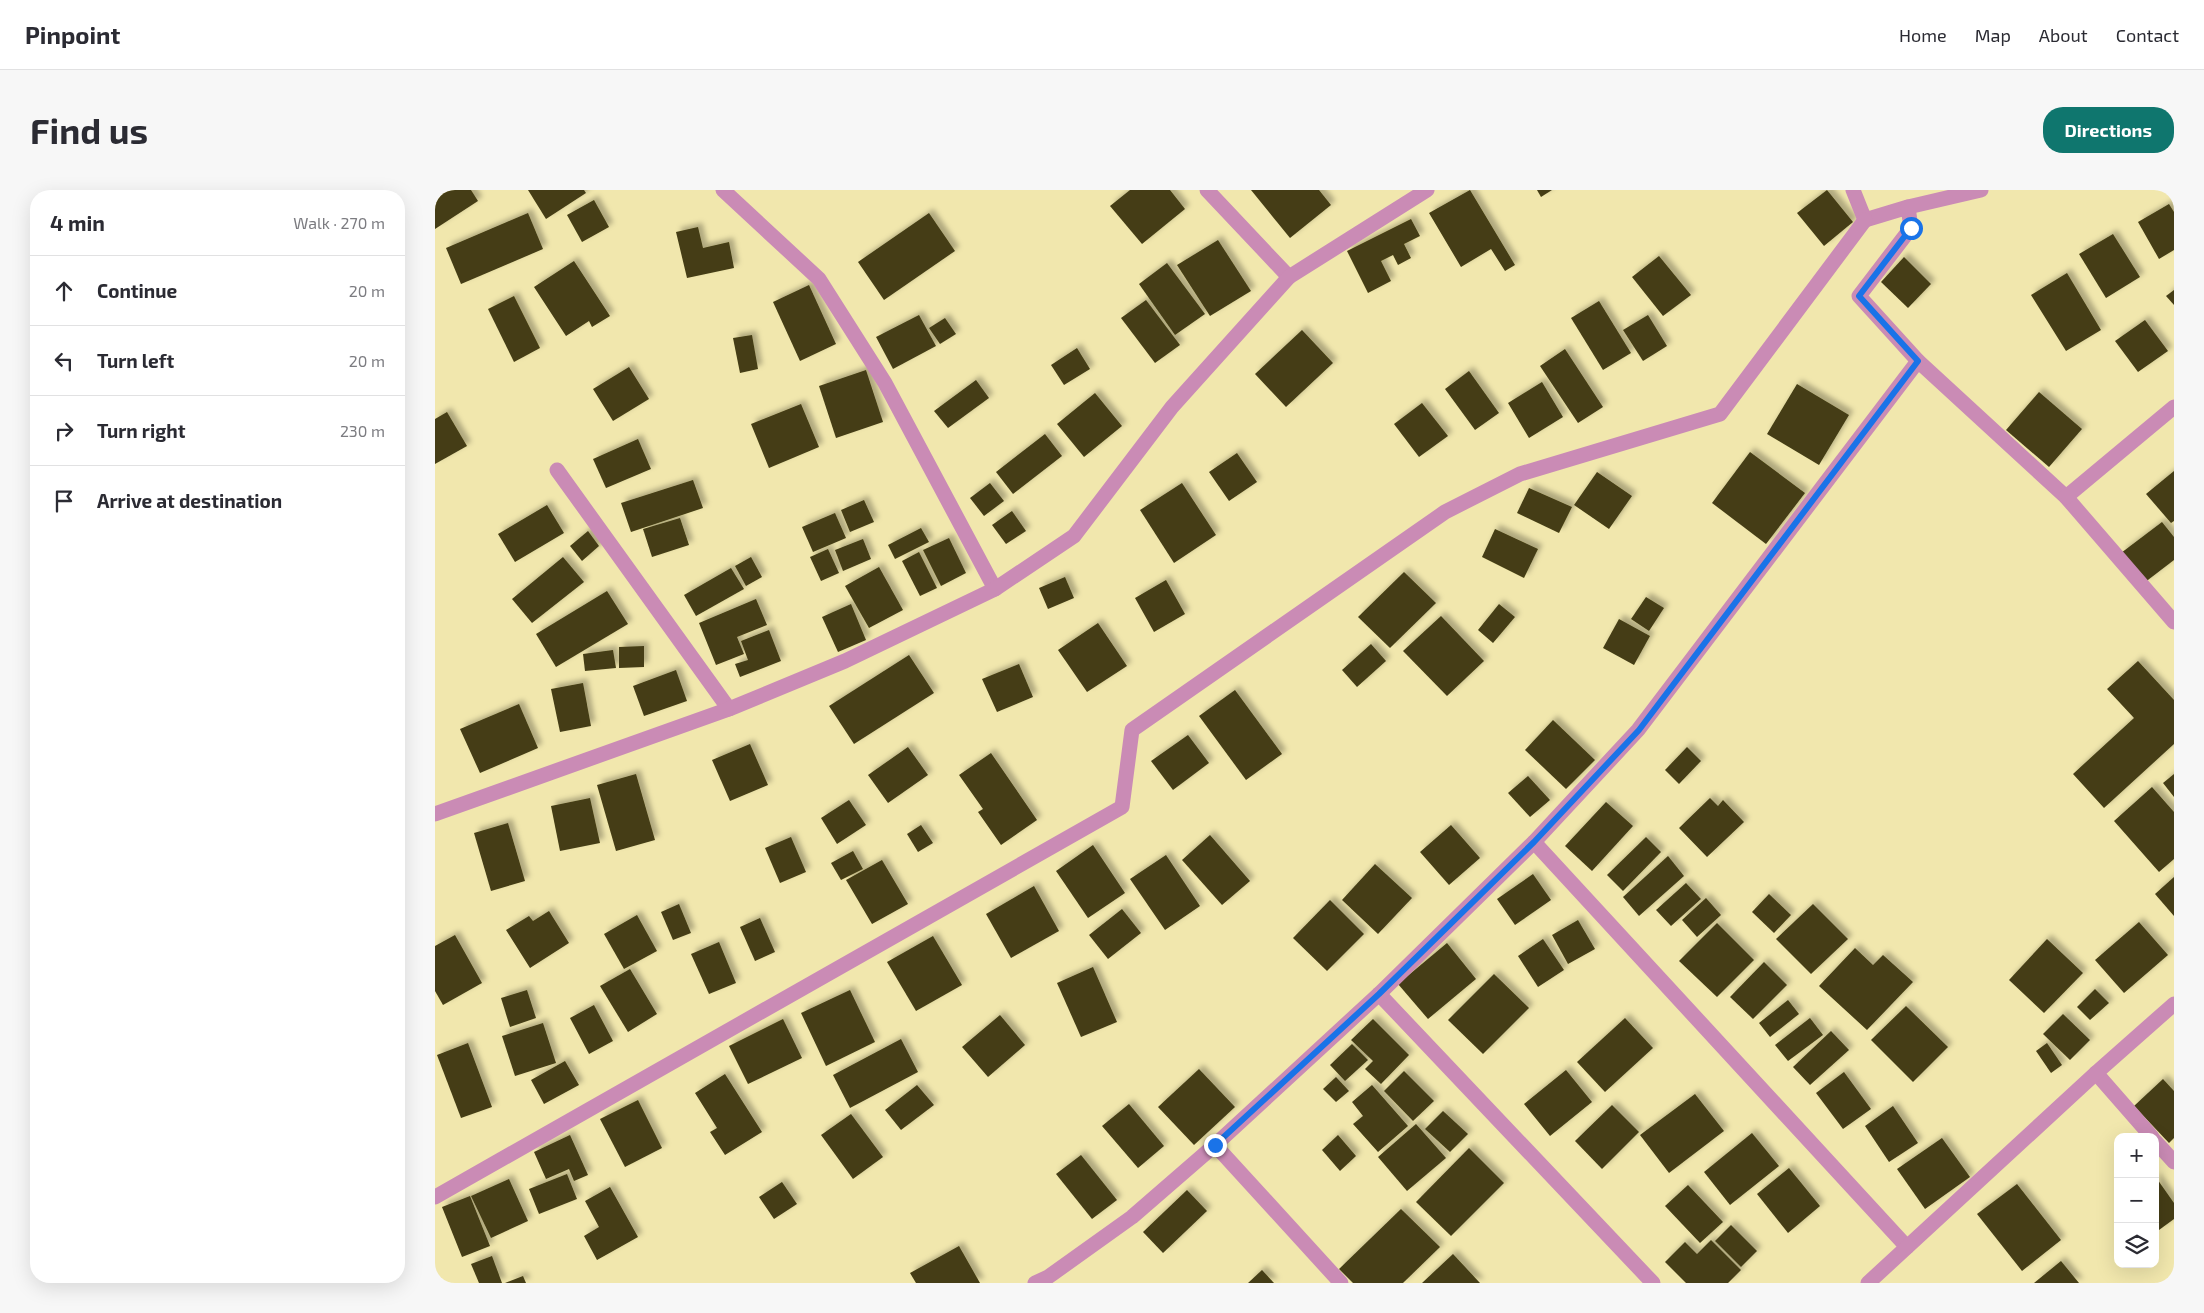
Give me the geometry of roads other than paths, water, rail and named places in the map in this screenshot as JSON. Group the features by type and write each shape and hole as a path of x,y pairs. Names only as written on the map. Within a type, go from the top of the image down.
{"street":[{"path":"723,190 731,200 819,279 885,383 995,589"},
{"path":"1207,190 1289,277"},
{"path":"435,814 729,709 845,661 995,589 1074,536 1172,407 1289,277 1427,190"},
{"path":"1853,190 1865,220"},
{"path":"435,1197 1122,807 1132,730 1445,512 1520,474 1720,414 1865,220 1908,207 1981,190"},
{"path":"1908,207 1911,228 1859,296 1918,361 2066,497 2174,622"},
{"path":"1046,1281 1132,1217 1215,1145 1379,994 1534,842 1639,730 1918,361"},
{"path":"2066,497 2174,408"},
{"path":"557,470 729,709"},
{"path":"1534,842 1907,1247"},
{"path":"1379,994 1653,1283"},
{"path":"1868,1283 2096,1073 2174,1004"},
{"path":"2096,1073 2148,1133"},
{"path":"1215,1145 1341,1283"},
{"path":"2159,1145 2174,1162"}]}
